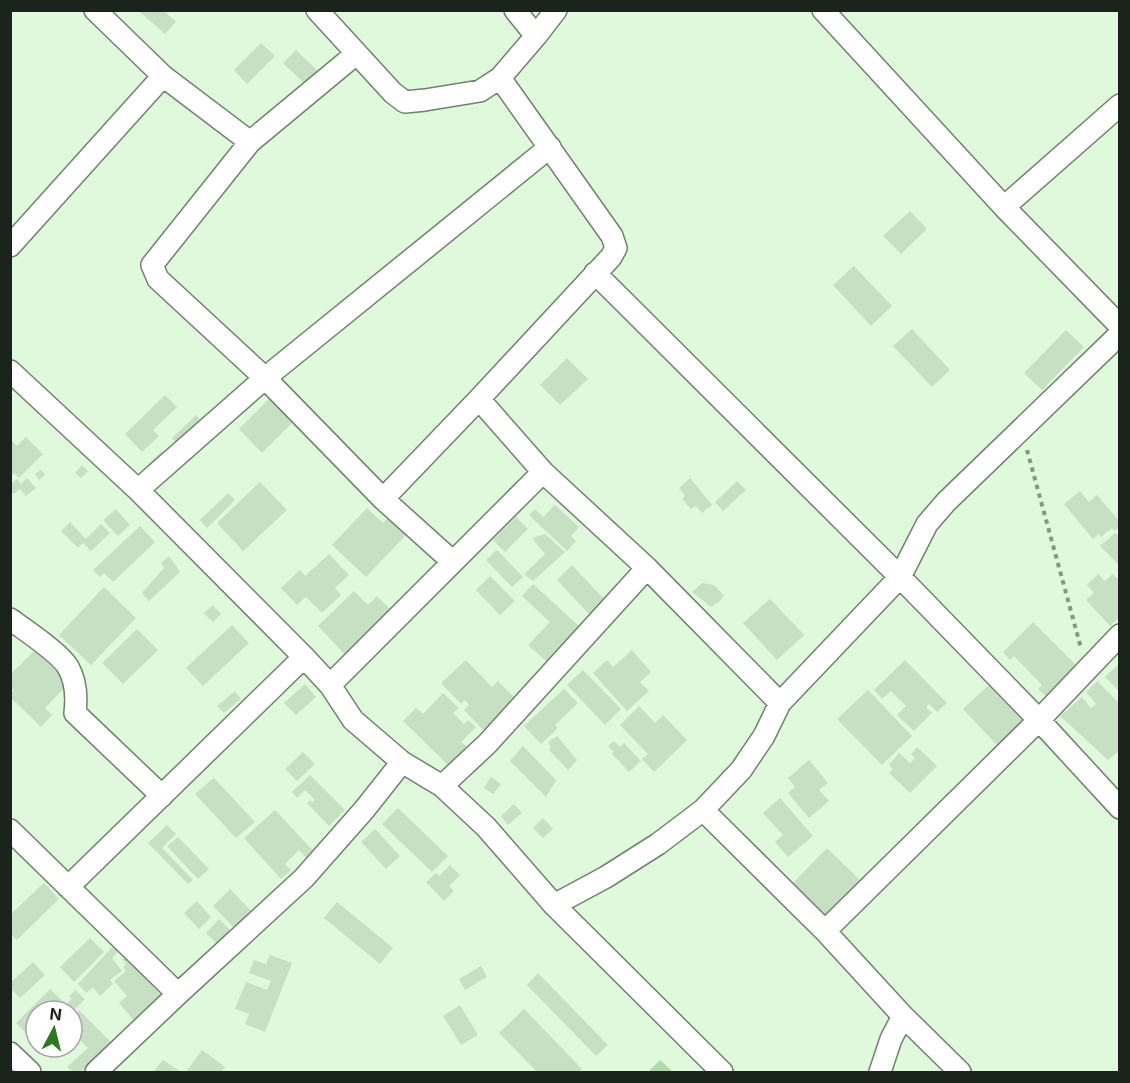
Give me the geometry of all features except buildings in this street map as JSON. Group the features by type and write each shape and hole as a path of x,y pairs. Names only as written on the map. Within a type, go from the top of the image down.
{"street":[{"path":"95,10 163,75 249,142"},
{"path":"317,10 393,93 405,102 480,90 500,78 556,10"},
{"path":"515,10 536,36"},
{"path":"823,10 1004,207 1119,326"},
{"path":"356,54 249,142 152,265 158,279 264,378 384,499 453,562"},
{"path":"10,246 163,75"},
{"path":"384,499 611,257 616,248 612,236 500,78"},
{"path":"1004,207 1119,105"},
{"path":"138,490 264,378 550,147"},
{"path":"595,273 900,577 1039,720 1119,808"},
{"path":"554,905 606,877 658,844 703,810 741,770 764,736 780,703 900,577 927,524 946,502 1119,334"},
{"path":"12,376 138,490 304,657 330,685 353,720 402,762 442,786 486,827 554,905 722,1072"},
{"path":"479,399 543,472 647,568 780,703"},
{"path":"330,685 543,472"},
{"path":"442,786 487,744 647,568"},
{"path":"10,619 68,665 77,696 75,713 162,796"},
{"path":"825,931 1039,720 1119,635"},
{"path":"68,887 304,657"},
{"path":"96,1072 304,878 364,810 402,762"},
{"path":"703,810 825,931 903,1016 960,1072"},
{"path":"10,830 178,994"},
{"path":"880,1072 891,1039 903,1016"},
{"path":"10,1053 30,1072"}],"path":[{"path":"1022,429 1087,669"}],"green space":[{"path":"660,1060 673,1072 648,1072"}]}
